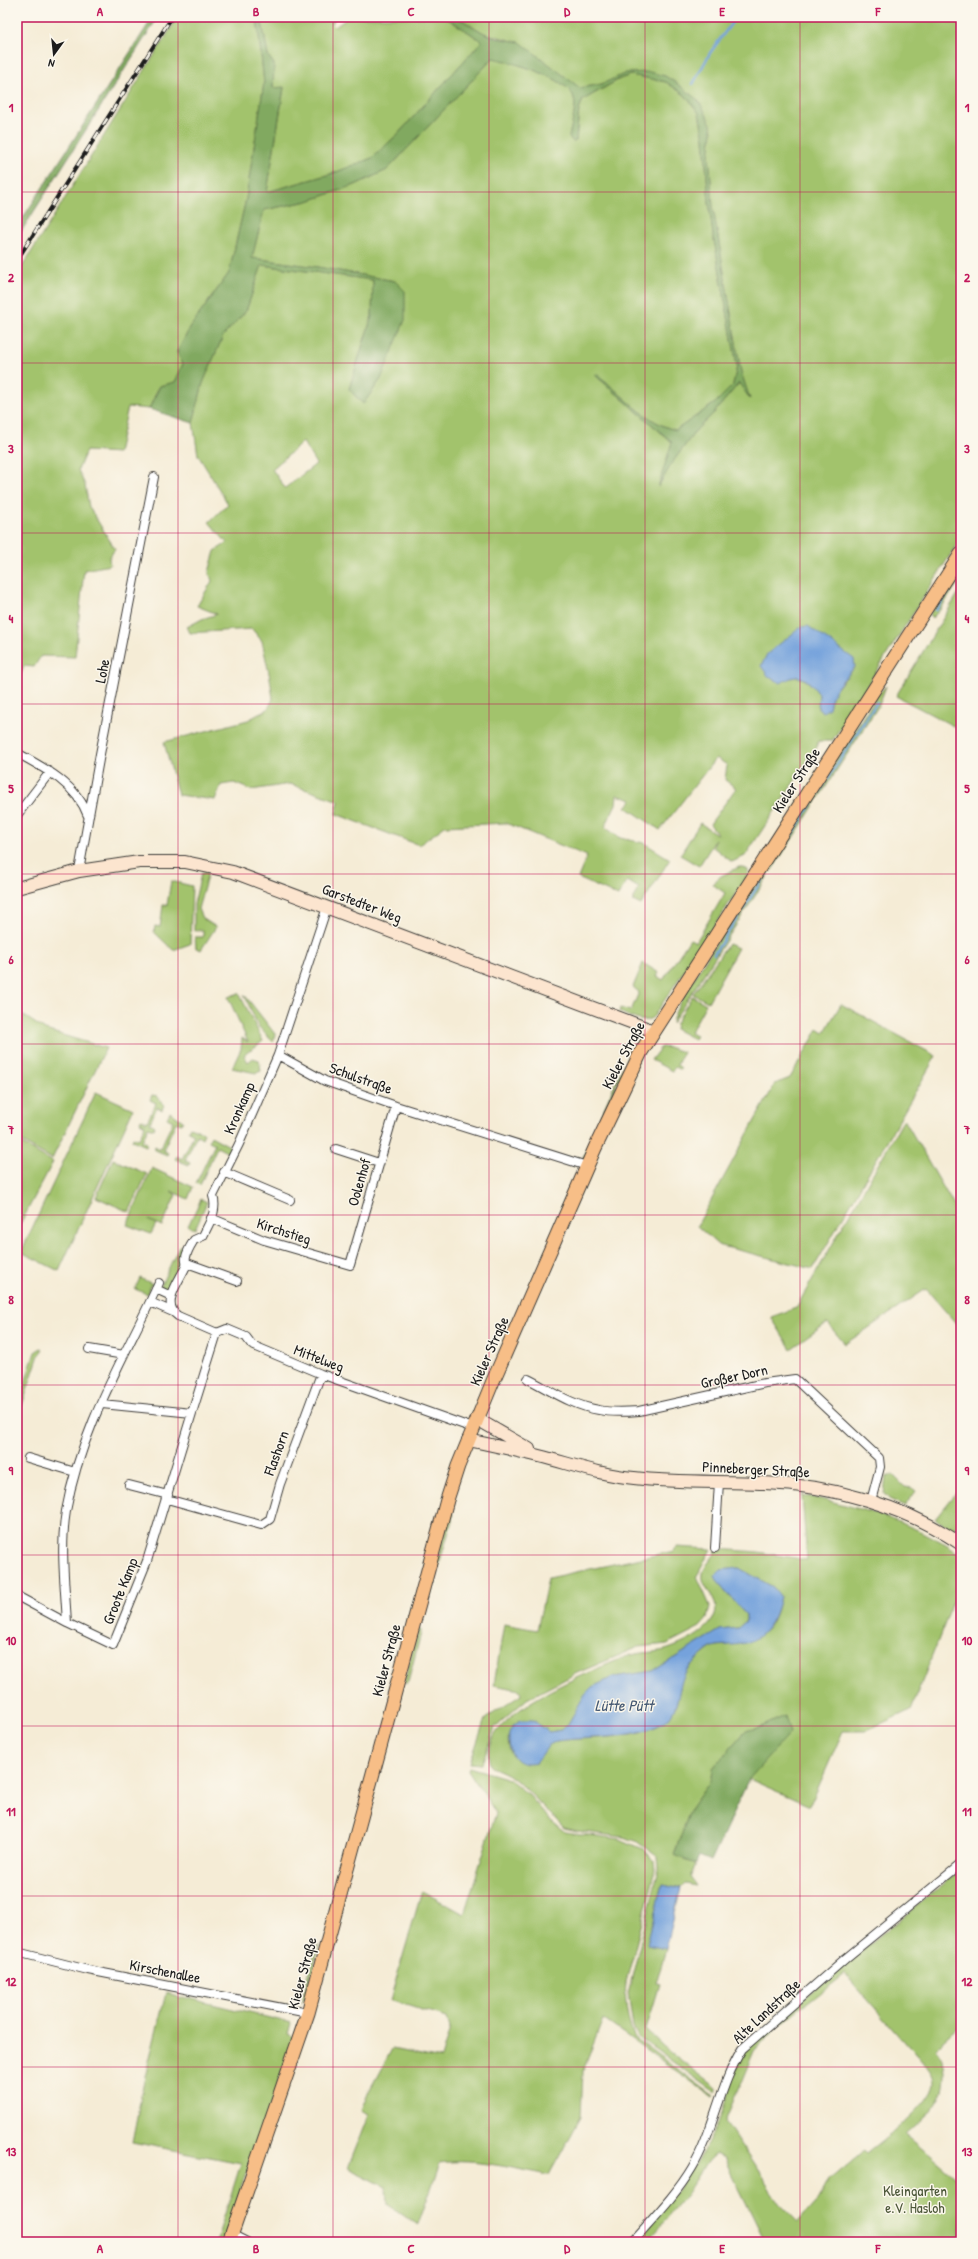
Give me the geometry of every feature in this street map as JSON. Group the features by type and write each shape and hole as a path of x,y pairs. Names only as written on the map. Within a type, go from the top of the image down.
{"main road":[{"name":"Kieler Straße","path":"230,2238 308,2013 447,1500 473,1429 587,1166 624,1086 654,1031 961,554"},
{"name":"Garstedter Weg","path":"17,897 49,880 79,871 139,862 185,862 233,872 654,1031"},
{"name":"Garstedter Weg","path":"17,888 38,881 49,880"},
{"name":"Pinneberger Straße","path":"473,1429 540,1456"},
{"name":"Pinneberger Straße","path":"473,1429 540,1456 600,1473 633,1478 790,1485 819,1489 871,1501 921,1521 961,1544"}],"street":[{"name":"Lohe","path":"79,871 88,817 154,477"},
{"path":"17,753 50,772 76,793 83,804 88,817"},
{"path":"17,815 50,772"},
{"path":"278,1056 327,907"},
{"name":"Schulstraße","path":"278,1056 325,1081 396,1106 587,1166"},
{"name":"Kronkamp","path":"171,1299 187,1263 186,1257 194,1240 203,1236 216,1207 213,1196 278,1056"},
{"name":"Oolenhof","path":"350,1265 396,1106"},
{"path":"336,1149 379,1163"},
{"path":"224,1172 290,1200"},
{"name":"Kirchstieg","path":"211,1218 264,1240 350,1265"},
{"path":"187,1263 237,1281"},
{"path":"67,1623 63,1555 66,1512 75,1472 88,1432 124,1355 150,1302 158,1286 171,1299 172,1312 150,1302"},
{"name":"Mittelweg","path":"172,1312 217,1333 227,1329 246,1337 252,1345 321,1374 473,1429"},
{"name":"Groote Kamp","path":"17,1596 67,1623 113,1645 147,1561 217,1333"},
{"path":"89,1349 124,1355"},
{"name":"Flashorn","path":"167,1497 261,1525 270,1518 280,1484 321,1374"},
{"name":"Großer Dorn","path":"528,1379 579,1405 599,1410 620,1412 639,1411 765,1383 795,1379 879,1458 880,1467 871,1501"},
{"path":"102,1404 192,1413"},
{"path":"28,1458 75,1472"},
{"path":"715,1548 719,1482"},
{"path":"129,1485 167,1497"},
{"name":"Alte Landstraße","path":"632,2242 665,2204 692,2168 712,2124 736,2059 742,2049 858,1948 961,1864"},
{"name":"Kirschenallee","path":"17,1952 88,1970 308,2013"},
{"path":"230,2238 248,2242"}],"green space":[{"path":"153,17 158,17 17,238 17,227"},
{"path":"178,17 257,17 264,83 246,199 229,273 191,326 177,352 183,364 175,382 159,386 149,409 128,407 118,453 86,451 78,470 85,485 89,507 115,549 109,558 110,565 84,570 75,657 41,656 34,667 24,666 21,674 17,673 17,275"},
{"path":"257,17 261,17 268,56 274,64 273,88 284,87 267,192 334,173 372,158 398,134 482,41 445,17 457,17 484,33 496,38 520,42 580,88 602,84 626,73 650,72 665,76 675,82 698,100 711,124 712,132 709,155 713,208 741,372 750,399 739,383 713,414 697,429 672,463 658,487 672,442 595,375 597,374 624,398 655,422 676,430 715,403 733,385 737,366 713,234 704,138 699,113 685,95 666,82 631,75 619,79 583,100 579,109 576,141 573,142 569,137 575,103 570,91 562,84 539,72 493,58 387,170 355,185 308,201 264,210 252,258 317,267 395,281 405,291 405,320 381,379 363,404 349,389 372,316 373,280 262,265 246,311 223,336 203,383 193,423 149,409 160,386 175,382 183,364 177,352 191,326 229,273 246,199 264,83"},
{"path":"261,17 335,17 332,24 335,27 349,17 445,17 482,41 398,134 372,158 334,173 267,192 284,88 273,88 274,64 268,56"},
{"path":"457,17 961,17 961,538 832,741 818,741 817,747 745,856 732,862 713,847 716,839 699,866 680,855 700,823 718,835 710,824 736,788 725,780 727,765 716,758 660,830 626,807 632,800 617,795 616,804 605,827 620,838 644,843 670,859 641,905 633,901 633,898 639,888 627,881 618,896 578,878 587,856 506,823 445,826 419,845 336,814 339,801 290,784 251,790 234,783 221,785 215,800 178,795 164,742 248,720 268,709 273,699 262,641 252,629 190,633 187,627 202,619 217,614 197,606 212,581 209,572 215,551 227,543 209,522 228,504 198,455 193,423 203,383 223,336 246,311 262,265 373,280 372,316 349,389 363,404 381,379 395,281 317,267 252,258 264,210 308,201 355,185 387,170 493,58 539,72 562,84 570,91 574,98 575,107 569,137 576,141 579,109 583,100 620,79 631,75 666,82 685,95 699,113 704,138 713,234 737,366 733,385 715,403 676,430 655,422 624,398 597,374 595,375 672,442 659,485 672,463 697,429 713,414 739,383 749,397 741,372 713,208 709,155 712,132 704,110 687,91 665,76 626,73 602,84 580,88 510,40 484,33","holes":["303,442 316,464 285,488 272,469","855,667 832,694 829,708 818,709 819,694 816,690 804,679 791,677"]},
{"path":"961,565 961,578 939,611 932,618 929,615"},
{"path":"961,589 961,730 896,696"},
{"path":"886,686 879,705 772,870 767,872 765,870 878,694"},
{"path":"739,867 743,867 748,870 748,875 654,1016 650,1019 641,1020 619,1012 620,1008 631,1011 639,992 633,987 643,963 659,973 657,976 663,980 690,939 696,942 725,893 712,884 721,876"},
{"path":"205,872 208,873 198,909 202,918 216,927 201,950 196,948 195,937 203,937 203,930 194,930 194,904 201,874"},
{"path":"764,872 767,872 768,876 672,1023 675,1013 697,974"},
{"path":"171,881 192,886 190,944 173,950 154,932 155,926 160,927 163,905 167,905"},
{"path":"728,944 738,948 708,1002 693,994"},
{"path":"239,993 263,1041 244,1055 248,1062 253,1058 259,1060 261,1071 256,1073 232,1068 241,1049 242,1038 248,1042 228,997"},
{"path":"244,994 275,1034 273,1042 258,1026"},
{"path":"692,996 706,1004 690,1033 696,1036 694,1039 675,1029 676,1023"},
{"path":"841,1004 936,1056 813,1269 718,1245 697,1226 775,1084 790,1078 818,1029 824,1033"},
{"path":"17,1011 45,1030 106,1048 52,1159 17,1139"},
{"path":"636,1045 610,1098 585,1157 582,1159 616,1081 634,1046"},
{"path":"661,1047 671,1048 683,1052 677,1065 681,1068 680,1070 675,1067 672,1071 651,1060"},
{"path":"96,1092 133,1109 59,1271 21,1252"},
{"path":"152,1095 157,1096 164,1105 162,1110 157,1107 150,1123 155,1126 154,1129 148,1127 142,1141 147,1143 146,1146 132,1140 133,1137 139,1139 145,1125 140,1122 141,1119 147,1122 156,1103 150,1100"},
{"path":"170,1112 183,1121 181,1124 176,1122 163,1150 168,1153 167,1155 153,1149 155,1146 160,1149 173,1121 167,1118"},
{"path":"904,1119 961,1218 961,1329 926,1289 845,1344 827,1323 791,1349 771,1317 796,1308"},
{"path":"190,1127 204,1133 202,1138 197,1135 185,1160 190,1163 189,1165 175,1159 177,1156 182,1159 194,1134 188,1131"},
{"path":"211,1136 233,1148 230,1154 217,1147 200,1185 196,1183 215,1144 209,1141"},
{"path":"17,1141 53,1162 17,1230"},
{"path":"113,1159 147,1174 129,1212 96,1197"},
{"path":"152,1168 193,1187 188,1199 171,1191 176,1195 162,1226 148,1220 156,1224 151,1234 127,1225"},
{"path":"201,1199 207,1202 195,1229 188,1226"},
{"path":"179,1246 186,1249 167,1290 160,1287"},
{"path":"140,1278 155,1285 151,1285 147,1294 135,1289"},
{"path":"41,1348 43,1349 39,1355 17,1420 17,1407 35,1352"},
{"path":"893,1475 905,1487 912,1488 916,1491 905,1506 889,1499 884,1494 886,1477"},
{"path":"961,1487 961,1520 954,1530 935,1519"},
{"path":"802,1495 864,1510 904,1524 943,1543 961,1555 961,1582 911,1710 865,1731 843,1731 810,1806 749,1779 785,1716 761,1727 746,1731 713,1768 712,1779 691,1808 674,1854 696,1863 690,1877 696,1886 685,1884 681,1888 662,1884 647,1945 666,1949 656,1983 660,1984 646,2030 664,2047 717,2088 715,2092 638,2037 633,2027 628,1993 659,1869 658,1857 636,1841 623,1837 564,1828 524,1787 509,1775 491,1767 489,1748 498,1730 515,1713 537,1698 587,1673 625,1657 635,1654 665,1650 689,1640 705,1629 715,1615 716,1607 704,1582 703,1573 717,1549 758,1552 807,1560","holes":["739,1568 773,1587 780,1596 774,1618 769,1626 764,1632 749,1640 740,1643 713,1647 696,1660 685,1673 682,1679 674,1711 666,1720 654,1727 627,1735 557,1741 549,1744 536,1763 521,1761 511,1752 508,1738 510,1731 515,1725 533,1720 549,1732 562,1730 568,1724 592,1687 614,1677 653,1671 720,1630 738,1628 746,1621 746,1615 718,1582 721,1570"]},
{"path":"451,1512 454,1514 436,1575 433,1573"},
{"path":"676,1547 711,1549 697,1576 710,1606 707,1619 700,1627 667,1644 639,1647 577,1673 527,1699 495,1727 482,1764 470,1763 485,1719 521,1695 520,1690 494,1685 504,1624 537,1630 548,1578 674,1551"},
{"path":"418,1630 421,1630 421,1633 408,1682 406,1684 404,1682"},
{"path":"785,1716 790,1733 749,1779 711,1861 699,1856 696,1863 674,1855 691,1808 712,1779 713,1768 746,1731 761,1727"},
{"path":"469,1767 509,1779 529,1795 550,1820 565,1832 620,1839 643,1849 655,1861 656,1870 626,1982 625,1989 628,2018 635,2038 714,2096 713,2097 603,2019 583,2071 581,2117 549,2175 480,2163 440,2163 418,2225 387,2204 386,2187 348,2168 369,2115 361,2111 369,2091 392,2049 441,2059 450,2028 447,2018 390,2000 422,1891 464,1914 496,1813 468,1770"},
{"name":"Kleingarten e.V. Hasloh","path":"961,1870 961,2025 935,2048 944,2064 945,2072 944,2086 938,2102 927,2116 906,2135 961,2182 961,2242 764,2242 764,2239 724,2158 716,2154 706,2163 698,2178 672,2213 653,2235 646,2242 636,2242 688,2176 705,2148 718,2123 735,2070 744,2050 842,1966","holes":["845,1974 926,2066 934,2080 934,2083 931,2092 925,2101 894,2131 866,2154 863,2151 829,2180 819,2199 798,2222 779,2203 725,2121 754,2051 777,2027"]},
{"path":"317,1944 319,1947 305,1999 301,2003"},
{"path":"166,1993 291,2023 288,2034 294,2037 223,2242 216,2242 241,2163 132,2142 144,2081"}],"water":[{"path":"808,626 854,659 855,667 839,685 833,695 829,708 823,712 818,709 819,694 807,680 793,677 781,683 769,677 761,666 767,654 801,627"},
{"name":"Lütte Pütt","path":"739,1568 773,1587 780,1596 772,1620 768,1627 756,1638 740,1644 713,1647 692,1664 686,1671 673,1712 668,1719 661,1724 636,1733 610,1737 557,1741 549,1745 536,1763 525,1764 516,1760 511,1752 509,1734 513,1726 520,1720 533,1720 549,1732 562,1730 568,1724 585,1694 592,1687 614,1677 653,1671 720,1630 738,1628 746,1621 746,1615 718,1582 715,1576 721,1570"},
{"path":"662,1884 681,1888 666,1949 647,1945"}],"waterway":[{"path":"693,84 710,53 736,17"},
{"path":"936,610 961,572"},
{"path":"770,868 877,702"},
{"path":"714,954 765,875"}],"railway":[{"path":"17,260 172,17"}]}
